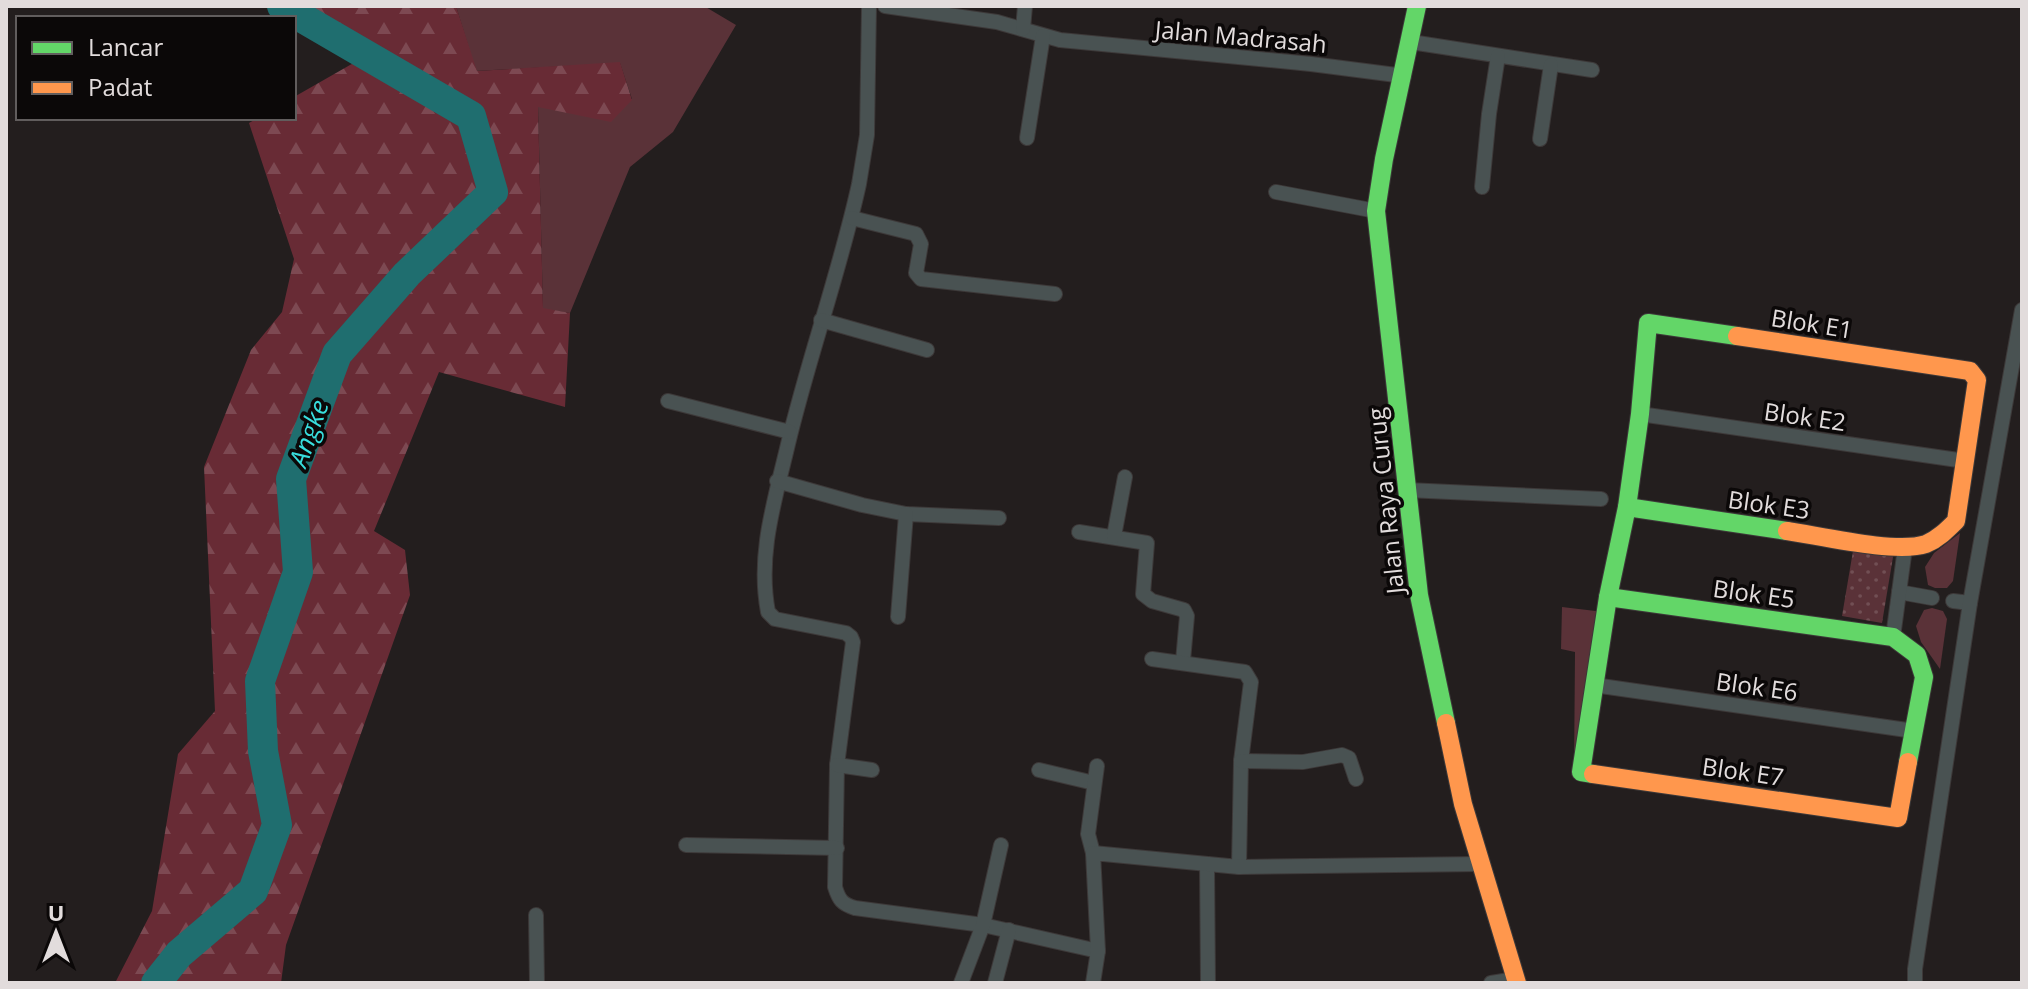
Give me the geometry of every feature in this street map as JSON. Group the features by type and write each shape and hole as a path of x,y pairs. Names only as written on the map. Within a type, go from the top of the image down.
{"street":[{"path":"869,6 867,135 852,218 777,481 765,549 768,612 775,619 846,633 853,642 837,765 835,887 838,899 855,908 983,925 1098,951"},
{"name":"Jalan Madrasah","path":"885,6 954,15 1060,40 1404,76"},
{"path":"1023,29 1025,6"},
{"name":"Jalan Raya Curug","path":"1417,6 1404,76 1380,172 1376,211 1422,610 1463,804 1517,981"},
{"path":"1027,138 1043,36"},
{"path":"1411,42 1592,70"},
{"path":"1482,187 1498,56"},
{"path":"1540,139 1551,65"},
{"path":"1276,192 1376,211"},
{"path":"852,218 916,234 920,239 916,273 921,279 1055,294"},
{"path":"1915,983 1970,603 2022,310"},
{"path":"821,320 927,350"},
{"name":"Blok E1","path":"1640,414 1648,323 1970,371 1977,380 1965,461"},
{"path":"668,401 790,432"},
{"path":"1594,685 1627,507 1640,414"},
{"name":"Blok E2","path":"1640,414 1965,461"},
{"path":"1914,731 1924,677 1917,655 1893,637 1905,548 1926,546 1941,537 1956,521 1965,461"},
{"path":"1114,536 1125,477"},
{"path":"777,481 851,503 906,514 999,518"},
{"path":"1407,490 1601,499"},
{"name":"Blok E3","path":"1627,507 1905,548"},
{"path":"898,617 906,514"},
{"path":"1079,532 1147,543 1143,594 1152,601 1184,610 1187,616 1183,661"},
{"path":"1899,592 1932,598"},
{"name":"Blok E5","path":"1608,597 1893,637"},
{"path":"1953,601 1970,603"},
{"path":"1152,659 1183,661 1245,672 1249,676 1251,682 1241,761 1239,867"},
{"name":"Blok E6","path":"1594,685 1914,731"},
{"name":"Blok E7","path":"1594,685 1581,772 1898,818 1914,731"},
{"path":"1241,761 1303,762 1342,755 1349,758 1356,779"},
{"path":"837,765 872,770"},
{"path":"1093,983 1098,951 1093,853 1088,834 1097,766"},
{"path":"1039,770 1094,783"},
{"path":"686,845 837,848"},
{"path":"961,983 983,925 1001,845"},
{"path":"1093,853 1239,867 1481,864"},
{"path":"1207,864 1208,983"},
{"path":"536,915 537,983"},
{"path":"995,983 1009,930"},
{"path":"1491,983 1517,981"}],"shaded area":[{"path":"456,6 704,6 736,25 673,132 630,167 570,313 543,309 538,106 632,99 620,63 476,71"},
{"path":"1960,533 1953,581 1947,588 1928,585 1925,567 1934,553"},
{"path":"1854,545 1894,551 1882,623 1842,616"},
{"path":"1562,607 1604,612 1574,772 1575,652 1561,649"},
{"path":"1932,608 1943,611 1947,619 1940,669 1921,642 1916,626 1924,610"}],"green space":[{"path":"281,6 456,6 477,71 620,62 632,100 611,122 538,107 543,308 570,313 565,407 439,372 374,531 405,550 410,595 286,945 281,983 115,983 152,911 178,754 215,711 204,467 251,350 282,312 294,259 249,123 254,120 296,120 296,96 364,57"}],"waterway":[{"name":"Angke","path":"156,983 179,954 253,891 277,825 263,751 260,681 298,572 291,479 337,354 407,274 493,192 471,116 282,6"}],"traffic: fast":[{"path":"1417,6 1376,211 1419,595 1446,723"},
{"path":"1593,774 1581,772 1608,597 1627,507 1648,323 1737,336"},
{"path":"1627,507 1787,531"},
{"path":"1608,597 1893,637 1917,655 1924,677 1908,762"}],"traffic: slow":[{"path":"1737,336 1970,371 1977,380 1956,521 1942,534 1926,544 1896,547 1787,531"},
{"path":"1446,723 1463,804 1517,983"},
{"path":"1593,774 1898,818 1908,762"}]}
